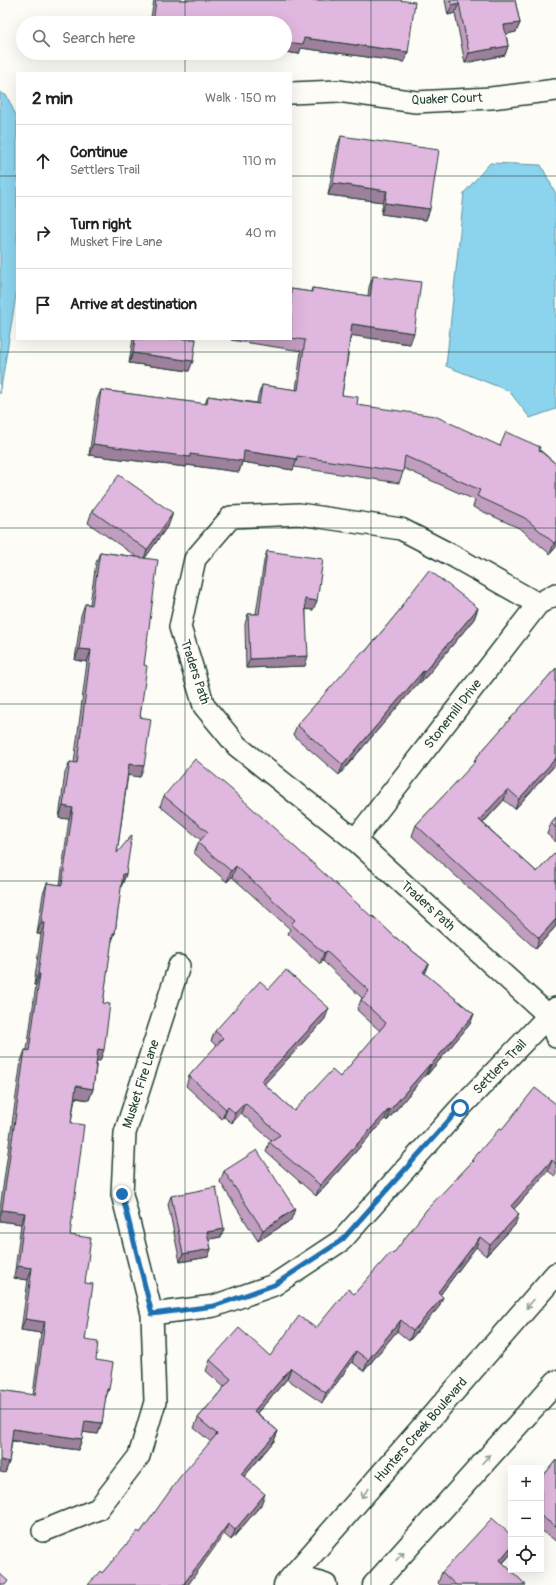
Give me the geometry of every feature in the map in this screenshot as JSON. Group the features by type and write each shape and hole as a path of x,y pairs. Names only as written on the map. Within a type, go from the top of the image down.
{"street":[{"name":"Quaker Court","path":"292,93 338,91 416,102 491,98 556,90"},
{"name":"Traders Path","path":"538,604 455,557 401,529 299,514 231,516 195,559 180,627 204,706 237,746 355,840 554,1015 556,1037"},
{"name":"Stonemill Drive","path":"355,840 538,604 556,594"},
{"name":"Musket Fire Lane","path":"43,1531 98,1510 139,1456 155,1402 152,1314 122,1194 125,1133 180,966"},
{"name":"Settlers Trail","path":"152,1314 214,1306 274,1285 342,1240 460,1108 554,1015"},
{"name":"Hunters Creek Boulevard","path":"293,1582 556,1274"},
{"path":"374,1585 556,1382"},
{"path":"293,1582 326,1585"}],"water":[{"path":"0,92 7,96 16,116 16,295 0,394"},
{"path":"490,163 541,165 556,194 556,409 530,418 509,391 446,366 464,193"}],"building":[{"path":"156,0 397,0 415,2 408,52 304,38 303,44 292,43 292,16 154,16"},
{"path":"450,0 515,0 520,23 504,25 508,46 469,53 459,3 452,5"},
{"path":"341,136 439,150 430,209 385,203 387,191 333,183"},
{"path":"373,276 421,282 414,333 352,324 342,395 358,397 357,405 435,416 500,446 506,432 540,447 539,450 556,464 556,541 554,543 525,518 477,496 480,490 405,456 403,472 297,456 297,459 244,451 243,461 190,454 190,457 93,444 101,390 207,404 208,396 259,404 262,385 298,390 305,340 292,338 292,289 312,292 312,288 370,296"},
{"path":"135,340 196,340 193,361 133,353"},
{"path":"119,475 173,513 147,550 92,511"},
{"path":"267,551 323,559 317,601 305,599 308,656 250,659 248,614 259,614"},
{"path":"100,552 158,560 144,665 147,666 140,717 151,719 144,766 129,764 117,853 132,835 126,874 123,874 103,1003 110,1004 104,1050 98,1049 93,1089 76,1086 71,1123 84,1125 70,1235 91,1238 85,1283 93,1284 85,1340 98,1342 96,1360 113,1363 109,1389 107,1389 102,1423 85,1421 82,1439 13,1429 9,1462 0,1460 0,1390 35,1395 45,1322 25,1319 32,1268 18,1266 25,1213 2,1210 25,1050 29,1051 40,974 38,974 45,923 41,923 47,883 62,885 73,808 63,806 70,762 77,763 91,650 79,649 85,604 92,605"},
{"path":"429,570 478,608 343,765 297,725 363,651 365,652 403,606 402,605"},
{"path":"556,668 556,758 519,799 508,789 479,820 537,872 556,852 556,919 539,938 416,825 476,761 475,759"},
{"path":"195,759 231,789 372,917 373,916 395,937 429,964 423,972 474,1014 431,1065 430,1064 390,1110 389,1109 320,1185 269,1142 280,1135 245,1103 235,1113 228,1107 226,1109 189,1076 223,1038 215,1031 260,981 269,989 286,970 329,1008 261,1081 294,1111 332,1070 340,1077 386,1023 361,1000 369,991 326,951 324,953 291,924 295,920 236,866 231,871 198,843 208,832 164,796"},
{"path":"556,817 556,828 551,823"},
{"path":"535,1088 556,1104 556,1164 552,1160 511,1206 519,1214 490,1245 480,1237 438,1292 443,1297 413,1331 401,1320 368,1360 356,1351 326,1393 291,1368 254,1411 278,1431 241,1474 265,1494 235,1530 228,1524 183,1585 88,1585 100,1571 102,1573 138,1531 140,1533 179,1478 217,1434 198,1418 231,1379 210,1360 239,1328 270,1356 299,1316 316,1328 348,1289 354,1294 391,1252 393,1254 427,1209 473,1161 472,1160 500,1128 502,1129"},
{"path":"257,1150 295,1209 263,1230 224,1171"},
{"path":"216,1187 224,1229 207,1232 211,1249 183,1254 171,1196"},
{"path":"556,1460 556,1527 544,1518 544,1475"},
{"path":"492,1518 508,1532 508,1551 500,1560 508,1568 508,1573 514,1573 526,1585 456,1585 442,1572"},
{"path":"0,1574 8,1581 5,1585 0,1585"}],"route":[{"path":"122,1194 152,1314 214,1306 274,1285 342,1240 460,1108"}]}
